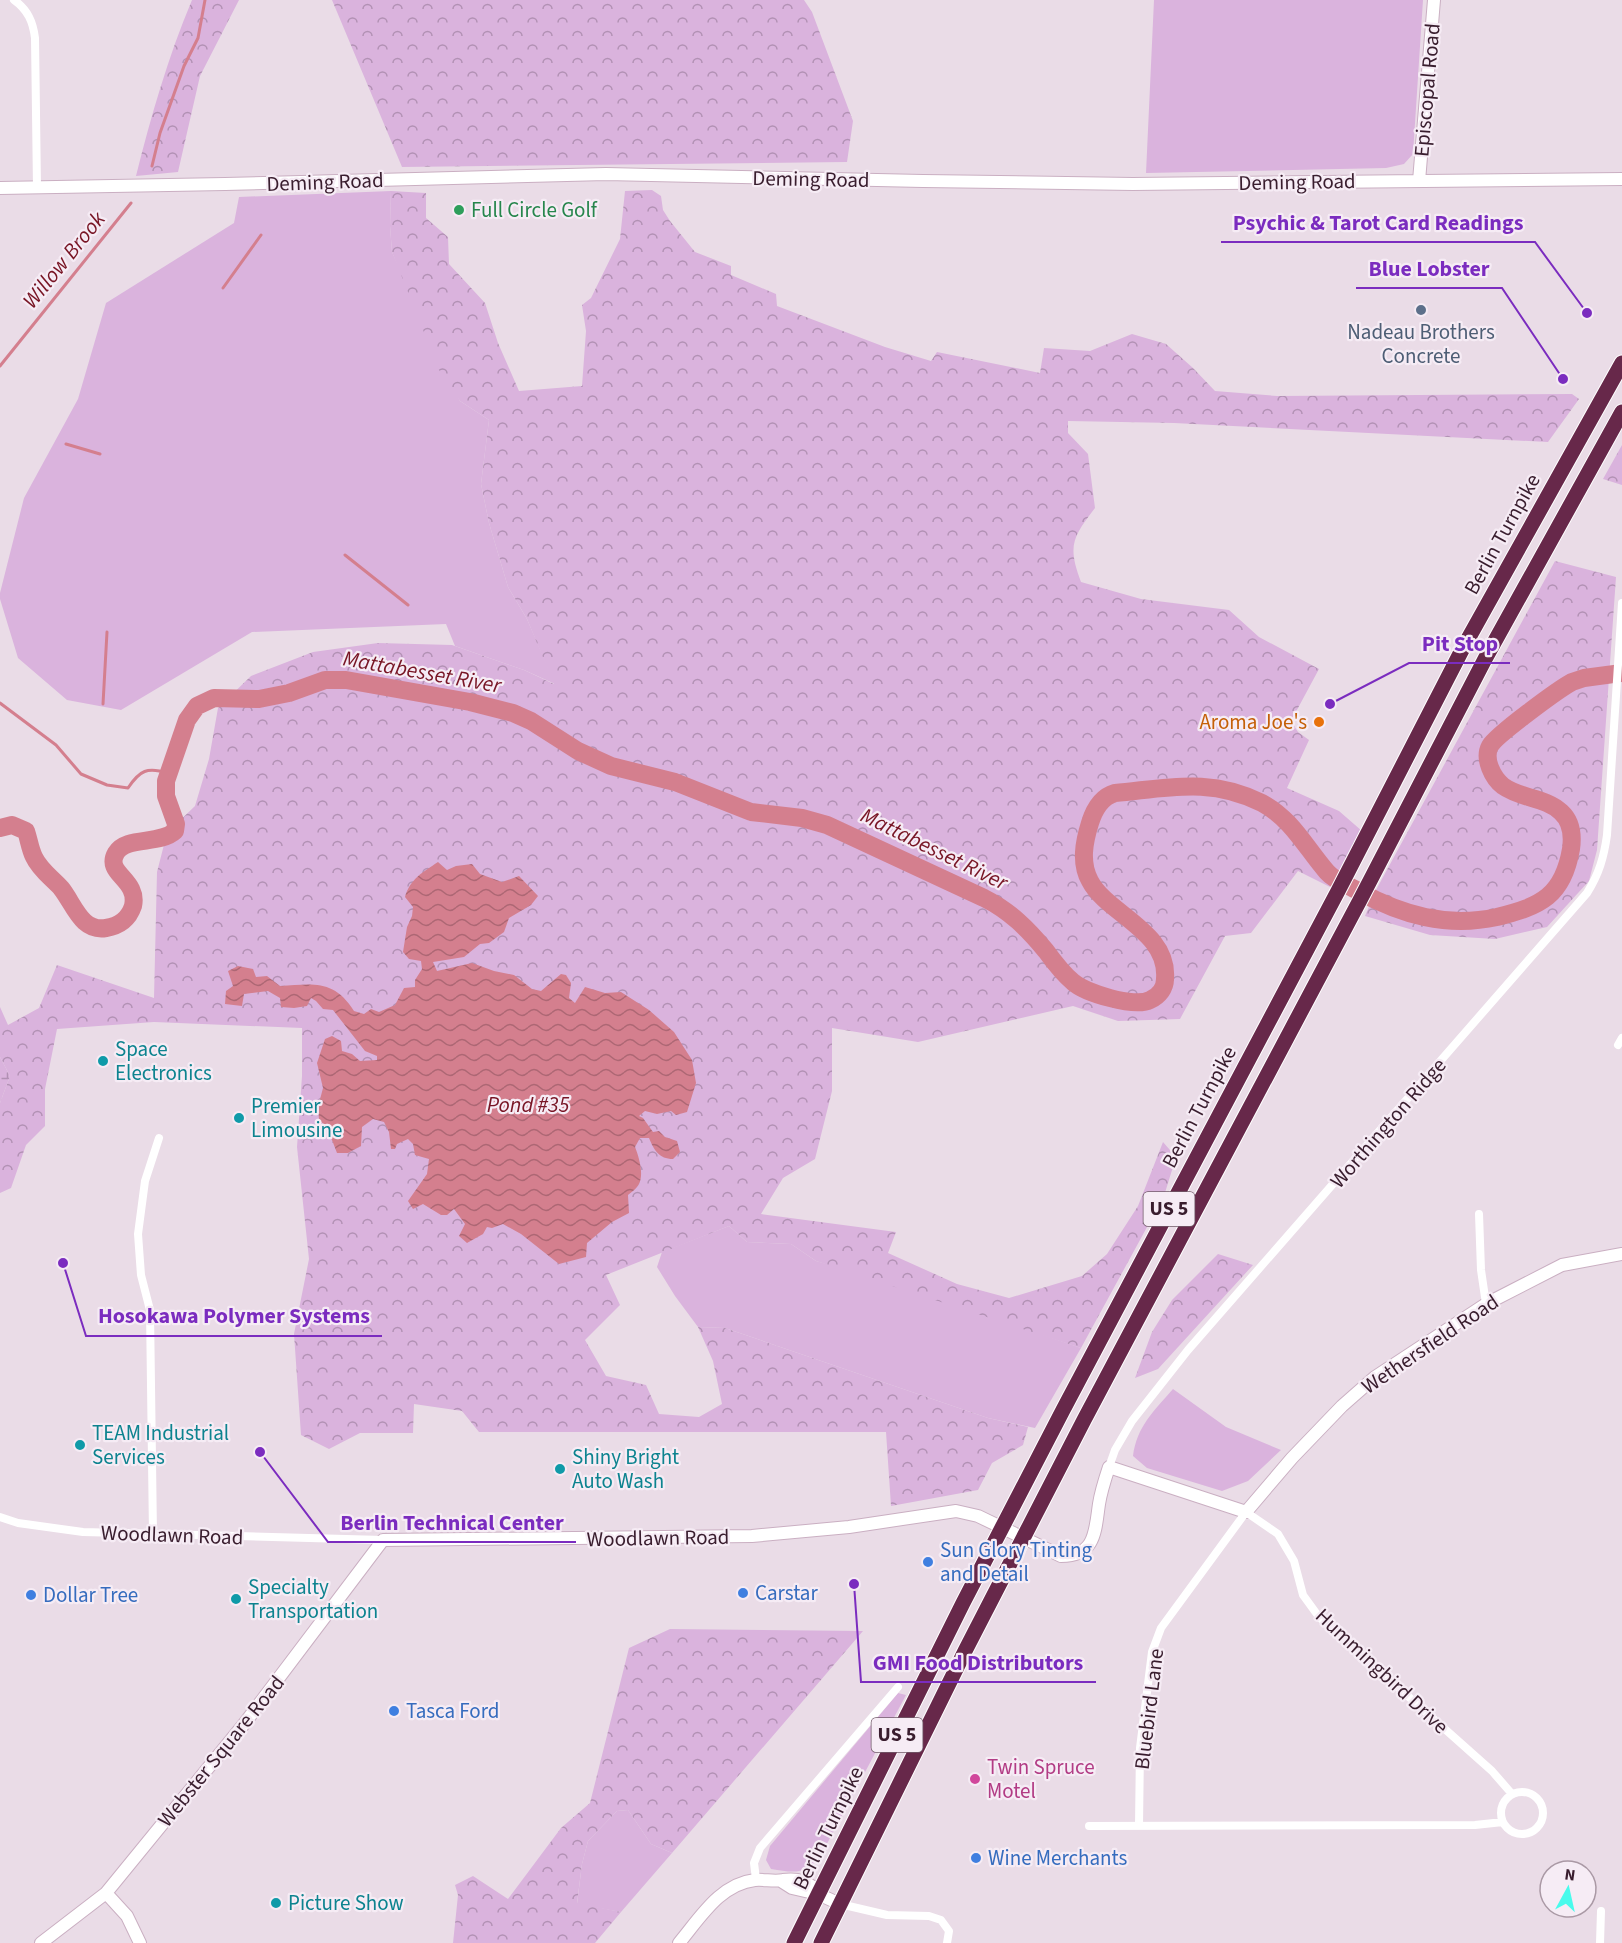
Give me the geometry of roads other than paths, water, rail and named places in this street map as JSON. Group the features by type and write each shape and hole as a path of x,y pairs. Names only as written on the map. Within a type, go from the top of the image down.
{"highway":[{"name":"Berlin Turnpike","path":"794,1943 1002,1527 1338,891 1463,648 1622,363"},
{"name":"US 5","path":"821,1943 1023,1538 1368,886 1485,659 1622,412"}],"street":[{"path":"14,0 22,5 30,16 35,38 37,188"},
{"name":"Episcopal Road","path":"1419,181 1434,0"},
{"name":"Deming Road","path":"0,188 606,174 1116,184 1622,179"},
{"name":"Worthington Ridge","path":"1023,1538 1061,1556 1072,1556 1082,1552 1090,1544 1095,1535 1109,1467 1132,1421 1188,1350 1587,893 1595,880 1604,856 1607,835 1622,603"},
{"path":"153,1535 150,1310 141,1275 138,1234 145,1181 159,1138"},
{"path":"1479,1214 1481,1270 1486,1304"},
{"name":"Wethersfield Road","path":"1246,1512 1292,1458 1335,1413 1375,1377 1486,1304 1562,1265 1622,1254"},
{"name":"Hummingbird Drive","path":"1109,1467 1246,1512 1278,1534 1294,1561 1303,1594 1319,1617 1492,1771 1512,1794"},
{"name":"Woodlawn Road","path":"0,1517 18,1523 82,1532 383,1540 752,1536 838,1528 956,1511 978,1516 1023,1538"},
{"name":"Bluebird Lane","path":"1139,1826 1140,1748 1152,1652 1161,1629 1246,1512"},
{"name":"Webster Square Road","path":"41,1943 106,1893 244,1724 383,1540"},
{"path":"756,1880 754,1863 760,1848 898,1687"},
{"path":"1525,1792 1536,1798 1542,1809 1542,1820 1534,1830 1522,1834 1511,1831 1503,1822 1502,1807 1512,1794 1525,1792"},
{"path":"1089,1826 1475,1825 1503,1822"},
{"path":"679,1943 718,1897 736,1885 756,1880 795,1879 809,1883 815,1887 818,1894 840,1904 887,1915 929,1917 941,1920 950,1931 947,1943"},
{"path":"106,1893 125,1913 140,1943"},
{"path":"1600,1943 1601,1911"}],"water":[{"name":"Pond #35","path":"438,862 447,870 472,864 480,874 502,882 519,876 538,896 531,905 509,918 504,932 489,943 480,944 464,957 433,962 437,971 472,963 514,975 532,989 541,991 561,974 566,975 571,983 569,998 575,1003 585,987 605,993 621,992 649,1010 674,1032 692,1060 696,1083 687,1112 676,1115 671,1111 657,1114 645,1111 639,1116 653,1132 659,1131 665,1137 677,1141 680,1152 673,1159 661,1156 649,1138 640,1138 635,1147 641,1175 639,1184 628,1195 629,1213 612,1222 587,1243 586,1257 559,1264 521,1234 503,1224 492,1228 487,1227 483,1234 467,1243 459,1236 465,1224 454,1209 447,1215 441,1215 423,1204 413,1209 408,1201 427,1174 429,1159 415,1155 413,1144 408,1139 397,1144 395,1149 391,1149 389,1132 384,1122 373,1119 362,1127 361,1146 348,1153 337,1153 327,1127 319,1120 318,1107 323,1088 317,1063 325,1039 332,1036 341,1041 342,1051 352,1054 360,1061 377,1060 377,1056 365,1051 333,1010 323,1009 311,998 307,1006 281,1007 280,998 268,991 244,994 242,1006 225,1004 226,991 233,986 228,971 238,966 253,969 256,977 267,976 280,986 313,985 330,988 339,993 354,1011 364,1014 371,1009 379,1012 395,1005 404,988 415,987 415,980 422,969 421,961 409,959 403,952 413,907 405,897 414,881"}],"waterway":[{"name":"Willow Brook","path":"152,166 160,133 184,66 198,38 205,0"},
{"name":"Willow Brook","path":"0,366 131,203"},
{"path":"223,288 261,235"},
{"path":"66,444 100,454"},
{"path":"345,555 408,605"},
{"path":"103,704 107,632"},
{"name":"Mattabesset River","path":"0,828 12,825 26,831 31,851 37,862 61,888 84,921 97,928 115,926 129,914 134,897 131,889 114,866 116,853 127,844 161,838 175,831 176,824 166,796 166,781 187,720 197,706 214,698 259,699 289,693 325,680 346,680 470,702 513,713 531,721 578,751 611,766 675,782 751,812 802,818 827,825 984,898 1002,909 1025,928 1069,979 1079,986 1110,998 1143,1002 1150,1000 1163,989 1164,962 1148,936 1098,893 1085,867 1085,845 1090,823 1096,809 1110,795 1190,786 1225,790 1243,795 1262,803 1282,817 1330,875 1391,907 1443,920 1460,921 1497,917 1526,908 1548,897 1562,878 1572,839 1570,824 1555,807 1517,793 1499,783 1488,762 1490,746 1515,723 1572,682 1584,678 1622,673"},
{"name":"Willow Brook","path":"0,703 56,745 81,774 107,785 128,788 136,777 149,770 168,773"}],"place":[{"name":"Full Circle Golf","path":"459,210"},
{"name":"Nadeau Brothers Concrete","path":"1421,310"},
{"name":"Psychic & Tarot Card Readings","path":"1587,313"},
{"name":"Blue Lobster","path":"1563,379"},
{"name":"Pit Stop","path":"1330,704"},
{"name":"Aroma Joe's","path":"1319,722"},
{"name":"Space Electronics","path":"103,1061"},
{"name":"Premier Limousine","path":"239,1118"},
{"name":"Hosokawa Polymer Systems","path":"63,1263"},
{"name":"TEAM Industrial Services","path":"80,1445"},
{"name":"Berlin Technical Center","path":"260,1452"},
{"name":"Shiny Bright Auto Wash","path":"560,1469"},
{"name":"Sun Glory Tinting and Detail","path":"928,1562"},
{"name":"GMI Food Distributors","path":"854,1584"},
{"name":"Carstar","path":"743,1593"},
{"name":"Dollar Tree","path":"31,1595"},
{"name":"Specialty Transportation","path":"236,1599"},
{"name":"Tasca Ford","path":"394,1711"},
{"name":"Twin Spruce Motel","path":"975,1779"},
{"name":"Wine Merchants","path":"976,1858"},
{"name":"Picture Show","path":"276,1903"}]}
